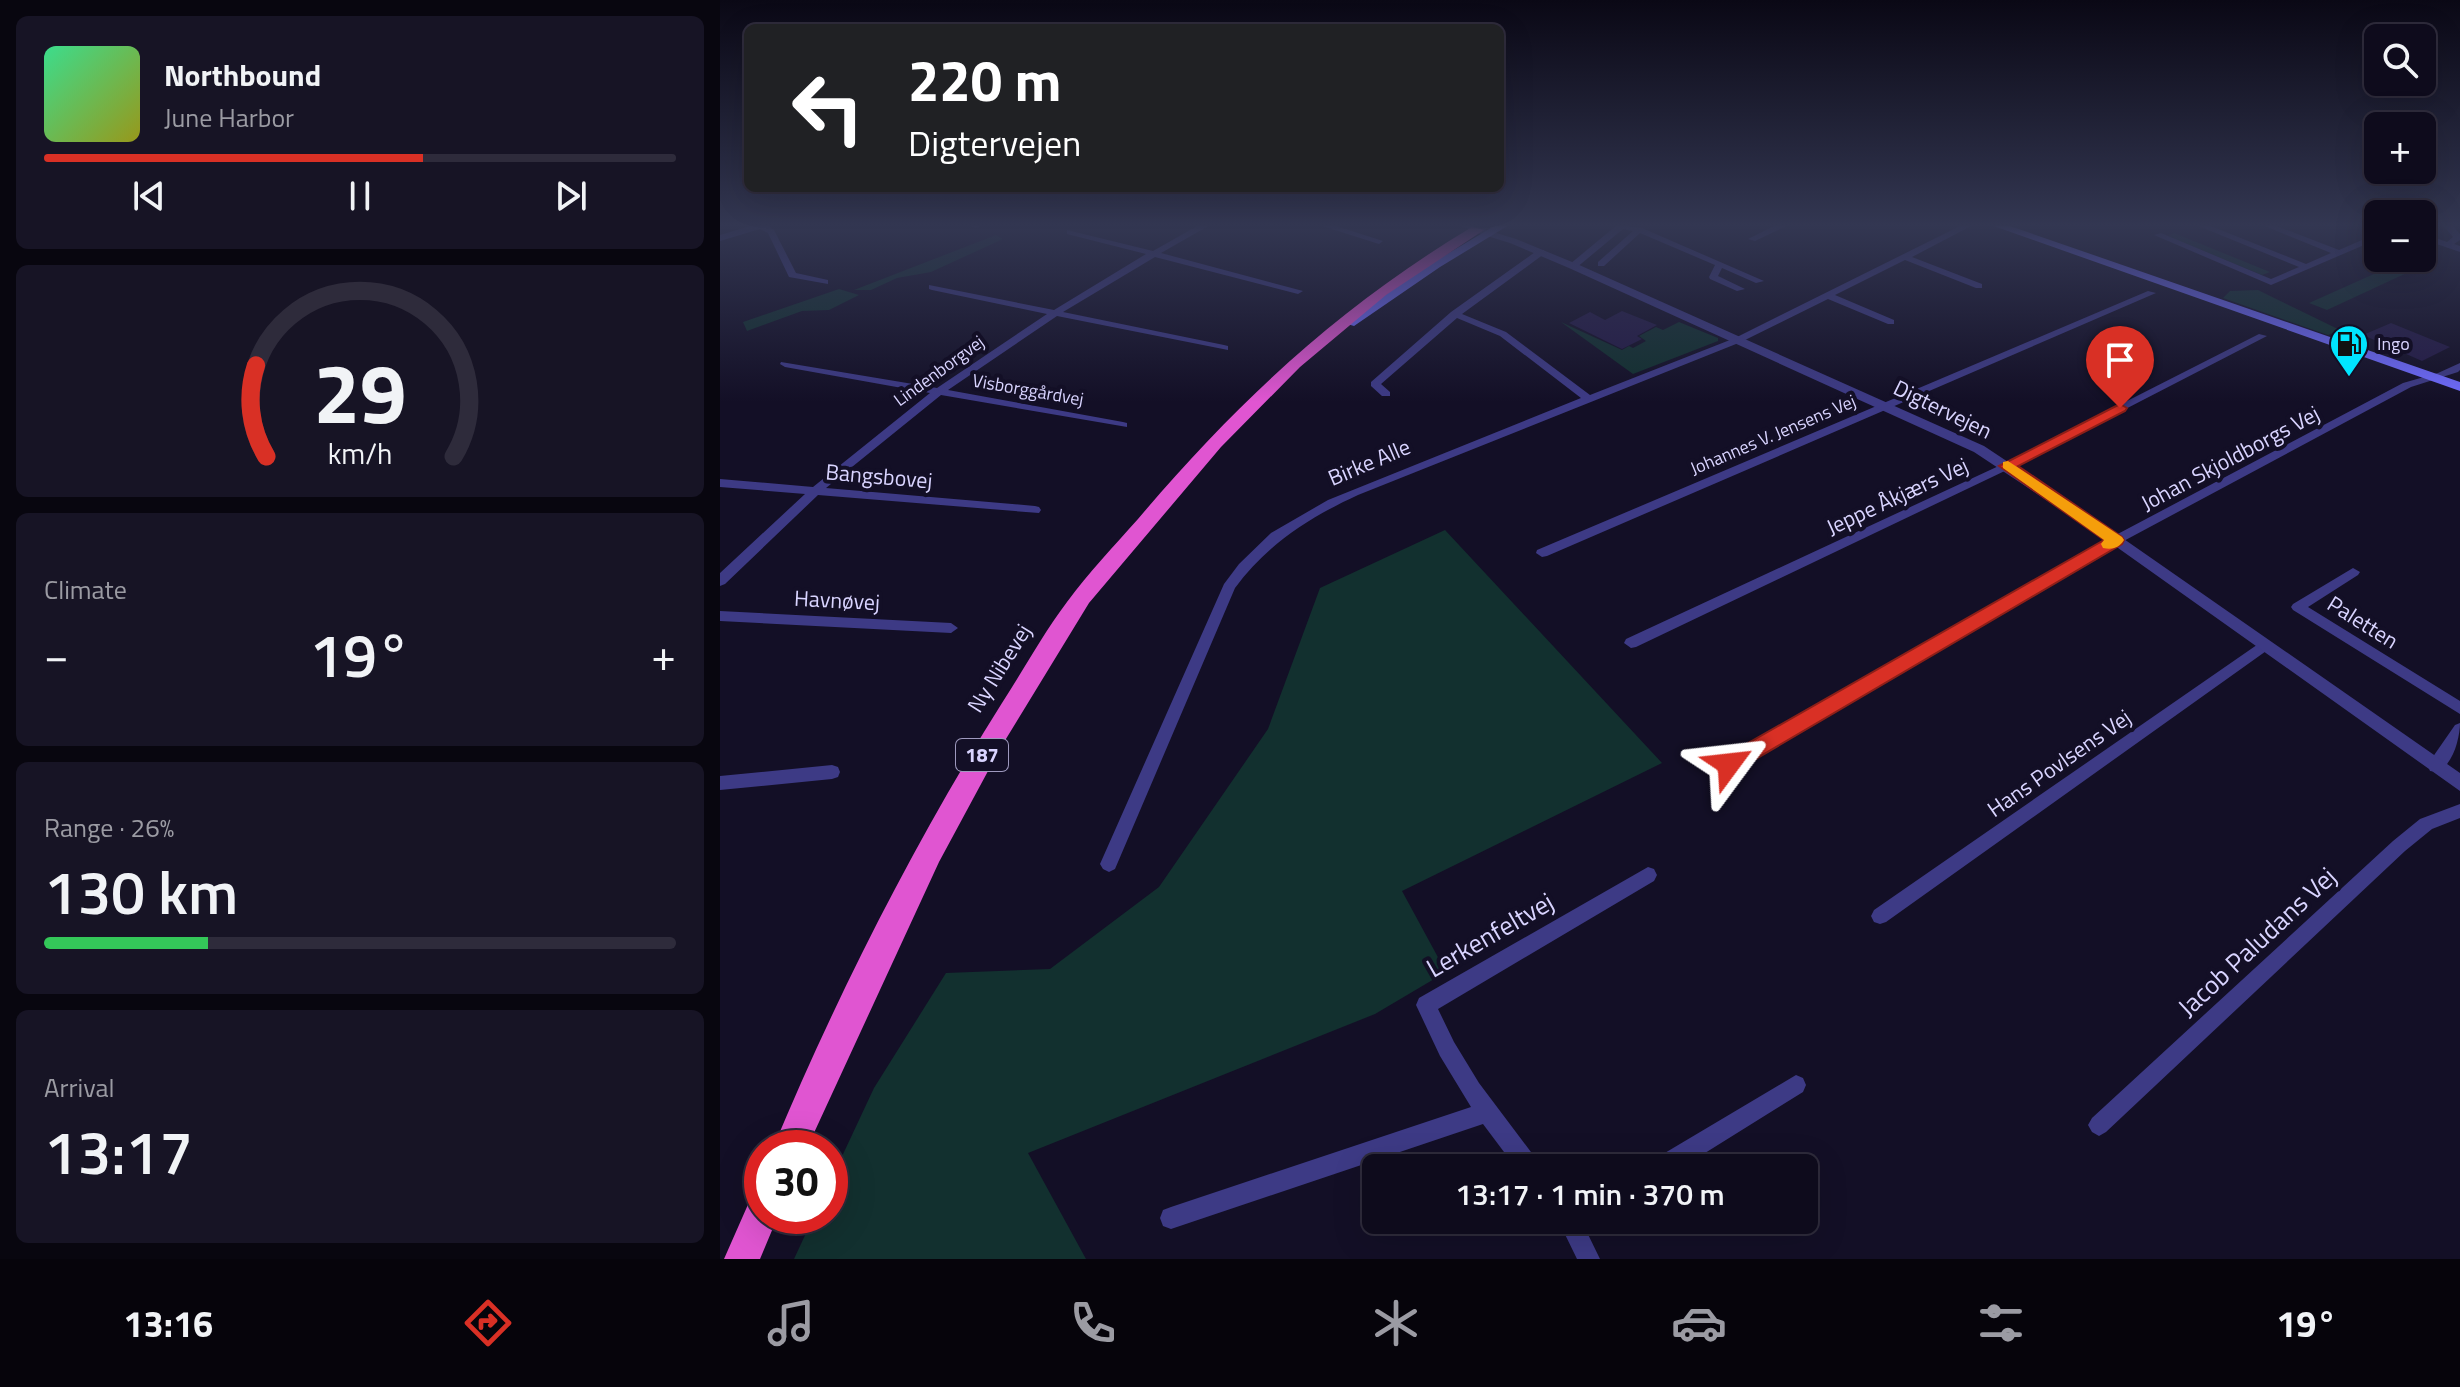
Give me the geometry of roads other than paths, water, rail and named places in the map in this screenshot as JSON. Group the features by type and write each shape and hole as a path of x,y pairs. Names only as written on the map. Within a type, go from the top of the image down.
{"highway":[{"name":"Ny Nibevej","path":"798,1130 906,898 990,741 1074,608 1186,472 1247,408 1331,328 1394,284"},
{"name":"Ny Nibevej","path":"1298,361 1350,323"},
{"path":"742,1259 753,1234"}],"main road":[{"name":"Ny Nibevej","path":"1350,323 1407,284"},
{"path":"2148,284 2424,378 2460,387"},
{"path":"2424,378 2460,395"}],"street":[{"name":"Lindenborgvej","path":"720,581 814,491 938,392 1055,312 1103,284"},
{"path":"1270,284 1298,291"},
{"path":"1386,394 1375,384 1454,314 1496,284"},
{"name":"Digtervejen","path":"1613,284 1887,406 2007,466 2460,783"},
{"path":"1728,284 1740,289"},
{"name":"Birke Alle","path":"1109,864 1229,587 1246,562 1289,524 1317,508 1738,340 1849,284"},
{"path":"1973,284 1979,286"},
{"path":"932,287 1224,348"},
{"name":"Johannes V. Jensens Vej","path":"1542,553 2151,293"},
{"path":"1826,295 1891,322"},
{"path":"1454,314 1503,334 1588,398"},
{"name":"Jeppe Åkjærs Vej","path":"1631,643 2007,466 2262,336"},
{"name":"Johan Skjoldborgs Vej","path":"1729,764 2116,540 2424,378 2448,374 2460,363"},
{"name":"Visborggårdvej","path":"785,364 1123,425"},
{"name":"Bangsbovej","path":"720,483 1035,510"},
{"name":"Paletten","path":"2353,572 2298,607 2460,708"},
{"name":"Havnøvej","path":"720,616 951,628"},
{"name":"Hans Povlsens Vej","path":"1880,916 2264,645"},
{"path":"2436,766 2460,729"},
{"path":"720,783 832,772"},
{"name":"Jacob Paludans Vej","path":"2099,1125 2399,846 2426,824 2460,811"},
{"name":"Lerkenfeltvej","path":"1518,1154 1486,1112 1437,1033 1426,1005 1648,875"},
{"path":"1684,1154 1796,1085"},
{"path":"1171,1218 1486,1112"},
{"path":"1578,1234 1589,1259"}],"place":[{"name":"Ingo","path":"2349,378"}]}
